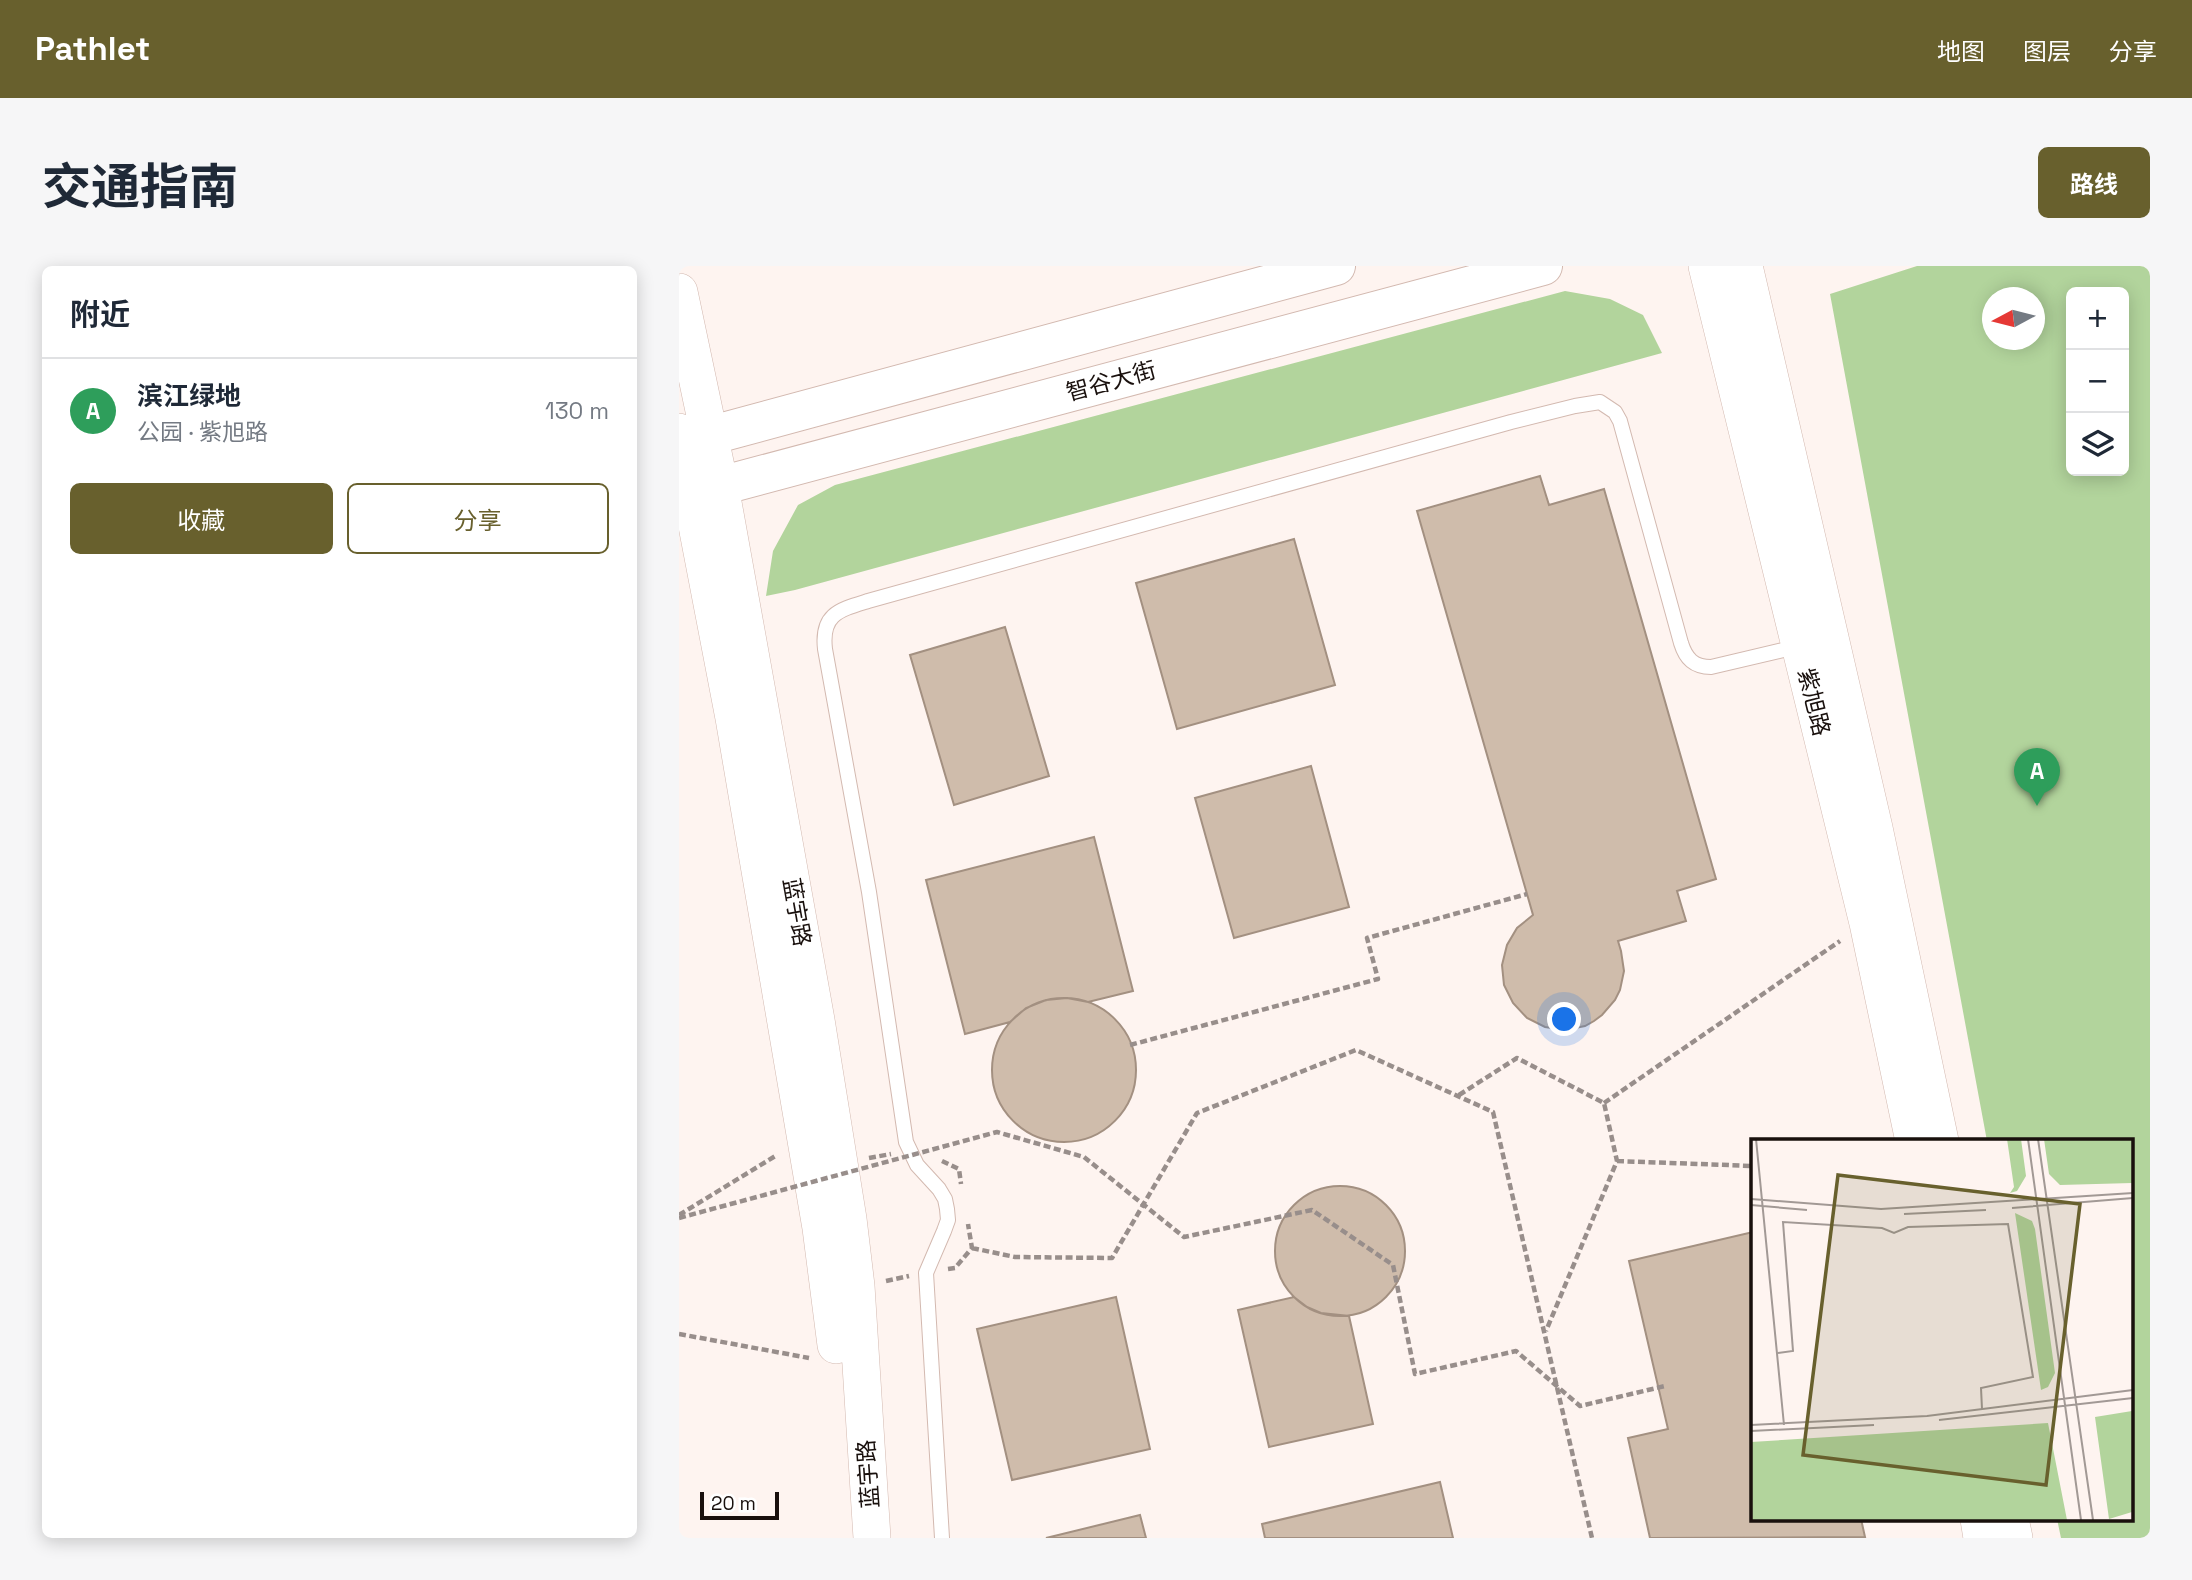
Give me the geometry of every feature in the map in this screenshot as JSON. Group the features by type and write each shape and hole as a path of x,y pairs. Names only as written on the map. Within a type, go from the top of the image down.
{"main road":[{"path":"687,439 1336,266"},
{"name":"智谷大街","path":"697,492 1543,266"},
{"name":"紫旭路","path":"1707,266 1868,923 1913,1139"},
{"name":"紫旭路","path":"1744,266 1874,828 1940,1139"},
{"name":"蓝宇路","path":"679,292 687,439 830,1290 848,1538"},
{"name":"蓝宇路","path":"697,492 816,1020 856,1286 872,1538"},
{"path":"1979,1520 1982,1538"},
{"path":"2010,1520 2014,1538"}],"lane":[{"path":"942,1538 926,1273 948,1220 947,1209 939,1189 917,1165 906,1142 869,892 825,649 825,629 833,615 868,601 1497,425 1574,405 1600,402 1615,412 1620,421 1681,643 1690,660 1699,667 1711,667 1800,646"}],"path":[{"path":"1130,1045 1378,979 1367,937 1527,894"},
{"path":"1604,1103 1868,923"},
{"path":"972,1248 1015,1257 1112,1258 1198,1113 1356,1050 1493,1112 1593,1538"},
{"path":"1458,1096 1517,1058 1604,1103 1618,1161 1545,1332"},
{"path":"679,1216 997,1132 1084,1157 1184,1237 1313,1210 1393,1265 1415,1374 1515,1351 1580,1406 1665,1386"},
{"path":"679,1216 806,1138"},
{"path":"863,1159 916,1149 958,1169 963,1195"},
{"path":"1618,1161 1751,1166"},
{"path":"856,1286 955,1268 972,1248 968,1222"},
{"path":"679,1334 837,1363"}],"green space":[{"path":"1917,266 2150,266 2150,1538 2061,1538 2057,1520 2133,1520 2133,1139 1987,1139 1830,294"},
{"path":"1565,291 1610,299 1643,315 1662,353 766,596 773,551 798,505 835,485"}],"building":[{"path":"1540,476 1549,505 1604,489 1716,879 1677,891 1686,921 1618,941 1624,971 1615,1000 1594,1021 1585,1026 1565,1030 1545,1027 1527,1018 1513,1003 1504,985 1502,965 1507,945 1517,928 1533,915 1417,511"},
{"path":"1294,539 1335,685 1177,729 1136,583"},
{"path":"1005,627 1049,776 954,805 910,655"},
{"path":"1311,766 1349,907 1234,938 1195,798"},
{"path":"1094,837 1133,991 1088,1002 1067,998 1046,1000 1026,1008 1010,1022 965,1034 926,880"},
{"path":"1064,998 1091,1004 1115,1019 1130,1043 1136,1070 1130,1097 1115,1121 1091,1136 1064,1142 1037,1136 1013,1121 998,1097 992,1070 998,1043 1013,1019 1037,1004"},
{"path":"1340,1186 1365,1191 1386,1205 1400,1226 1405,1251 1400,1276 1386,1297 1365,1311 1340,1316 1315,1311 1294,1297 1280,1276 1275,1251 1280,1226 1294,1205 1315,1191"},
{"path":"1751,1232 1751,1520 1861,1520 1865,1537 1650,1538 1628,1438 1668,1429 1629,1261"},
{"path":"1116,1297 1150,1449 1012,1480 977,1329"},
{"path":"1294,1297 1321,1313 1349,1316 1373,1424 1269,1447 1238,1310"},
{"path":"1440,1482 1453,1538 1265,1538 1262,1524"},
{"path":"1140,1515 1146,1538 1046,1538"}],"place":[{"name":"滨江绿地","path":"2037,806"}]}
